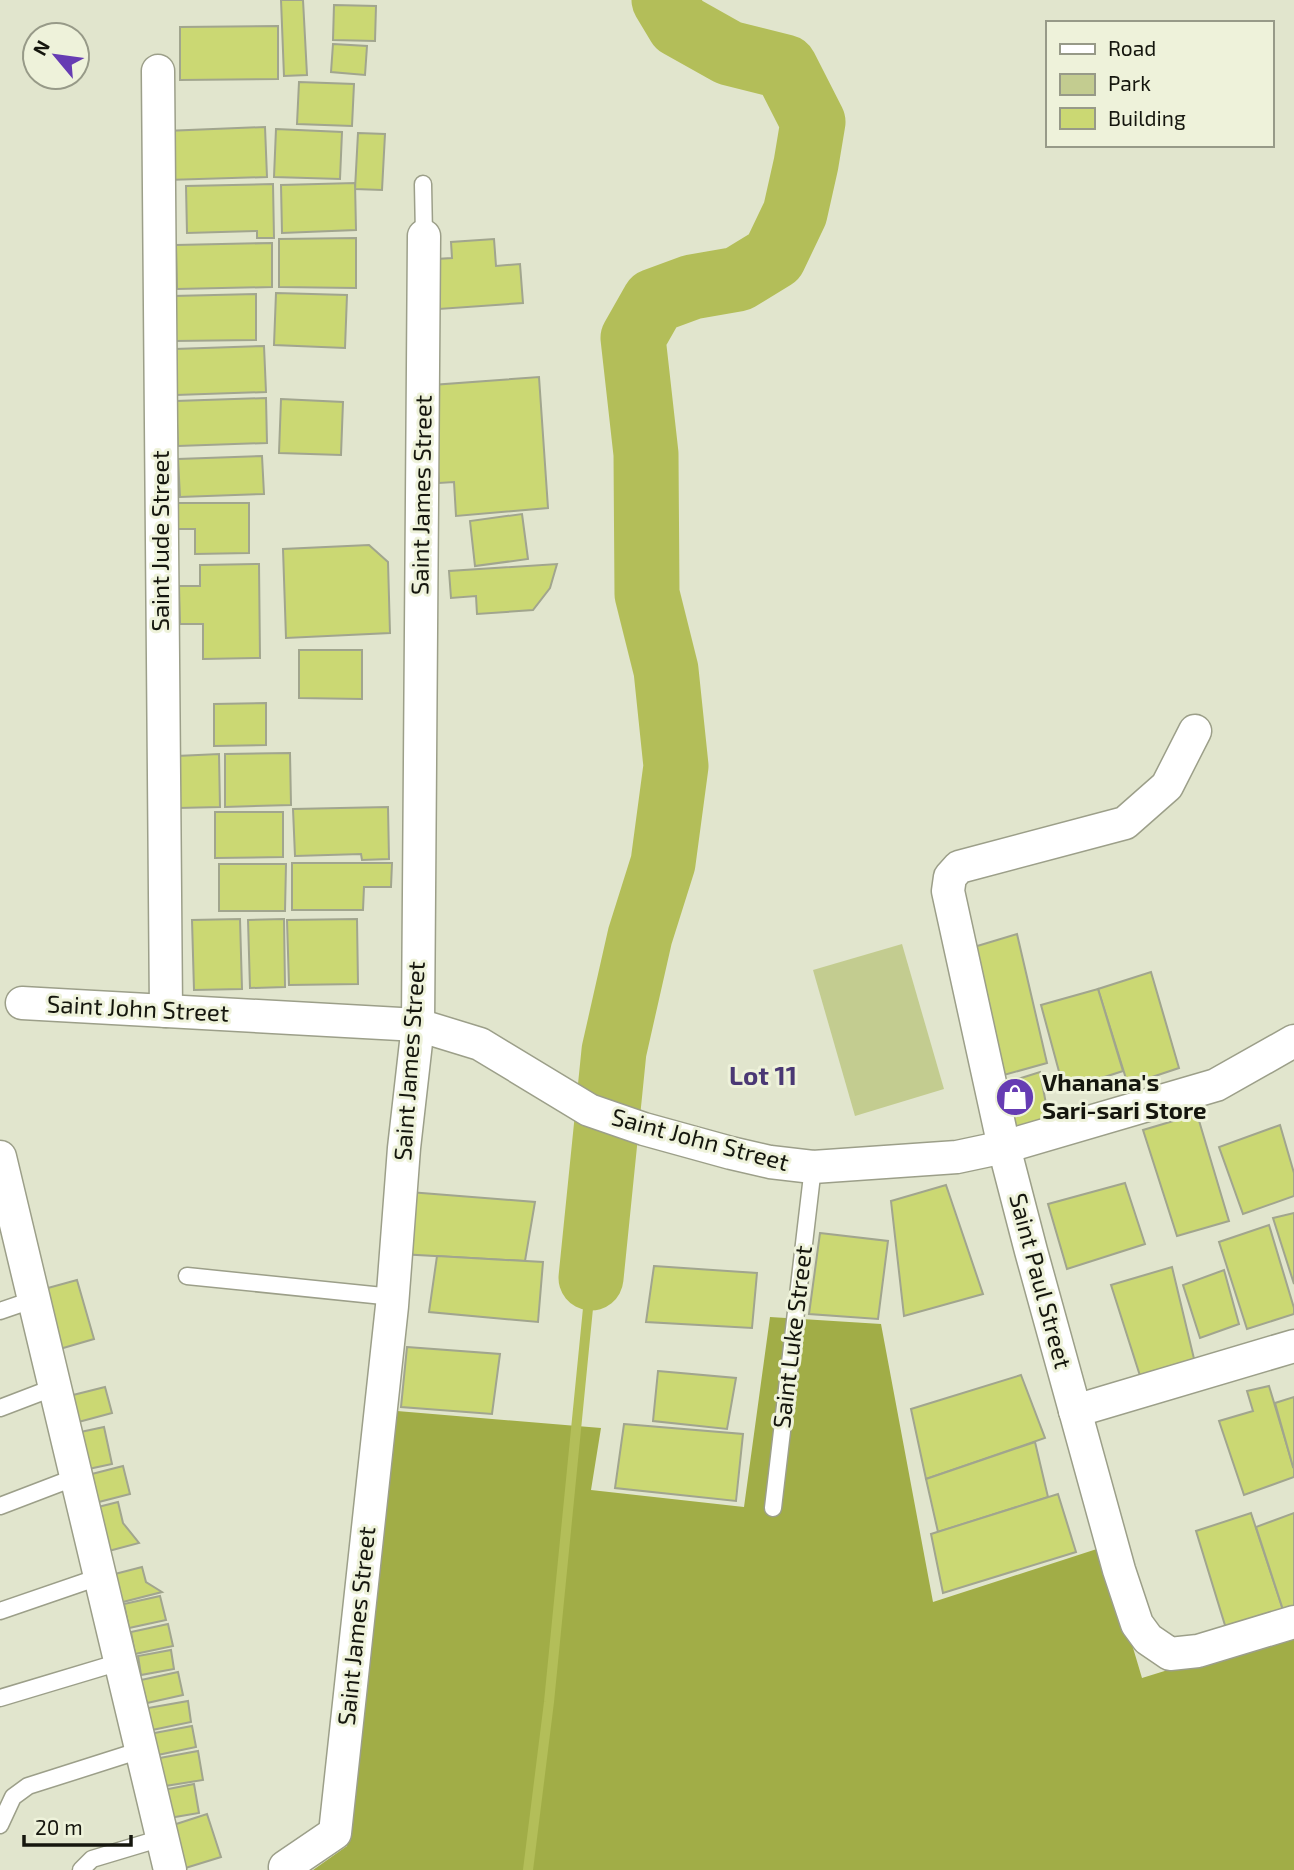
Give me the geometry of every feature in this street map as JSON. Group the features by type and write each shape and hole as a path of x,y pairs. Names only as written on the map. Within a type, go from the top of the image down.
{"street":[{"name":"Saint Jude Street","path":"158,71 166,1011"},
{"name":"Saint James Street","path":"285,1867 335,1833 393,1297 404,1148 418,1025 424,236"},
{"name":"Saint Paul Street","path":"1195,731 1167,786 1125,823 958,867 950,877 948,891 1004,1147 1119,1570 1137,1624 1149,1639 1170,1654 1198,1651 1294,1622"},
{"name":"Saint John Street","path":"22,1003 418,1025 480,1044 589,1110 643,1129 770,1163 813,1167 957,1157 1004,1147 1216,1085 1294,1041"},
{"path":"0,1157 7,1211 35,1299 170,1870"},
{"path":"1075,1411 1294,1346"}],"lane":[{"name":"Saint James Street","path":"423,184 424,236"},
{"name":"Saint Luke Street","path":"773,1508 813,1167"},
{"path":"187,1276 393,1297"},
{"path":"0,1311 35,1299"},
{"path":"0,1408 55,1387"},
{"path":"0,1506 76,1476"},
{"path":"0,1611 99,1577"},
{"path":"0,1698 120,1662"},
{"path":"0,1825 13,1797 28,1786 141,1751"},
{"path":"81,1870 92,1859 162,1838"}],"green space":[{"path":"902,944 944,1089 855,1116 813,970"},
{"path":"770,1317 881,1324 933,1602 1103,1547 1142,1678 1294,1631 1294,1870 313,1870 347,1846 397,1411 601,1428 591,1490 744,1507"}],"building":[{"path":"281,0 303,0 307,75 284,76"},
{"path":"334,5 376,6 375,41 333,40"},
{"path":"278,26 278,79 180,80 180,27"},
{"path":"333,44 367,46 365,75 331,72"},
{"path":"299,82 354,84 352,126 297,124"},
{"path":"265,127 267,177 167,180 165,131"},
{"path":"276,129 342,132 340,179 274,177"},
{"path":"358,133 385,134 382,190 355,189"},
{"path":"355,183 356,230 282,233 281,185"},
{"path":"273,184 274,238 257,238 257,231 187,233 186,186"},
{"path":"356,238 356,288 279,287 279,239"},
{"path":"494,239 496,266 520,264 523,303 439,309 436,259 452,258 451,242"},
{"path":"272,243 272,287 177,289 176,245"},
{"path":"276,293 347,295 345,348 274,345"},
{"path":"256,294 256,340 174,341 173,296"},
{"path":"264,346 266,392 176,395 175,349"},
{"path":"539,377 548,508 456,516 454,482 439,483 432,385"},
{"path":"266,398 267,443 178,446 176,401"},
{"path":"281,399 343,402 341,455 279,453"},
{"path":"262,456 264,494 180,497 178,459"},
{"path":"171,503 249,503 249,553 195,554 195,529 171,529"},
{"path":"522,514 528,559 475,566 470,521"},
{"path":"369,545 388,562 390,633 286,638 283,549"},
{"path":"259,564 260,658 203,659 203,624 180,624 179,586 200,586 200,565"},
{"path":"557,564 550,588 533,610 477,614 476,596 451,598 449,571"},
{"path":"299,650 362,650 362,699 299,698"},
{"path":"266,703 266,745 214,746 214,704"},
{"path":"290,753 291,805 225,807 225,754"},
{"path":"219,754 220,807 178,808 177,756"},
{"path":"388,807 389,859 362,860 361,854 295,856 293,809"},
{"path":"215,812 283,812 283,857 215,858"},
{"path":"292,863 392,863 391,887 364,887 363,910 292,910"},
{"path":"219,864 286,864 285,911 219,911"},
{"path":"240,919 242,989 194,990 192,920"},
{"path":"284,919 285,987 250,988 248,920"},
{"path":"357,919 358,984 289,985 287,920"},
{"path":"1017,934 1047,1063 993,1078 964,950"},
{"path":"1151,972 1179,1068 1128,1085 1098,989"},
{"path":"1098,989 1123,1071 1064,1090 1041,1005"},
{"path":"1040,1072 1050,1125 1009,1138 999,1085"},
{"path":"1197,1114 1229,1221 1177,1236 1143,1130"},
{"path":"1280,1125 1294,1173 1294,1196 1243,1214 1219,1147"},
{"path":"1125,1183 1145,1244 1067,1269 1048,1204"},
{"path":"946,1185 983,1294 904,1316 891,1201"},
{"path":"409,1192 535,1202 525,1261 400,1254"},
{"path":"1294,1213 1294,1284 1273,1218"},
{"path":"1269,1225 1294,1314 1247,1329 1219,1242"},
{"path":"820,1233 888,1241 878,1319 809,1314"},
{"path":"437,1256 543,1262 538,1322 429,1312"},
{"path":"654,1266 757,1273 752,1328 646,1322"},
{"path":"1172,1267 1196,1367 1142,1382 1111,1285"},
{"path":"1224,1270 1239,1324 1200,1338 1183,1285"},
{"path":"77,1280 94,1339 53,1351 37,1291"},
{"path":"407,1347 500,1354 492,1414 401,1407"},
{"path":"658,1371 736,1378 727,1429 653,1421"},
{"path":"1021,1375 1045,1438 926,1479 911,1409"},
{"path":"1269,1386 1294,1469 1294,1477 1244,1495 1219,1421 1253,1411 1247,1391"},
{"path":"105,1387 112,1413 71,1424 65,1397"},
{"path":"1294,1397 1294,1467 1293,1467 1275,1403"},
{"path":"624,1424 743,1434 736,1501 615,1488"},
{"path":"104,1427 112,1464 79,1471 71,1434"},
{"path":"1035,1442 1048,1497 938,1532 926,1479"},
{"path":"123,1466 130,1494 91,1504 84,1476"},
{"path":"1058,1494 1076,1552 943,1593 931,1534"},
{"path":"118,1502 123,1523 139,1543 105,1552 94,1508"},
{"path":"1251,1513 1286,1619 1228,1635 1196,1531"},
{"path":"1294,1513 1294,1616 1286,1619 1256,1527"},
{"path":"142,1567 146,1582 162,1592 119,1603 111,1575"},
{"path":"160,1596 166,1620 129,1628 124,1604"},
{"path":"168,1624 173,1646 135,1654 131,1632"},
{"path":"171,1650 174,1669 141,1675 138,1656"},
{"path":"178,1672 183,1695 147,1703 141,1680"},
{"path":"188,1701 191,1722 152,1730 148,1708"},
{"path":"192,1726 196,1747 153,1756 149,1734"},
{"path":"198,1751 203,1780 159,1787 154,1759"},
{"path":"194,1784 199,1813 163,1819 158,1791"},
{"path":"207,1814 221,1857 179,1870 164,1828"}],"waterway":[{"path":"591,1278 614,1051 640,936 663,863 676,766 666,670 647,594 646,454 633,338 654,301 692,287 738,279 774,257 795,213 813,122 785,67 729,53 679,25 664,0"},
{"path":"528,1870 549,1702 591,1278"}],"place":[{"name":"Vhanana's Sari-sari Store","path":"1015,1097"}],"district":[{"name":"Lot 11","path":"763,1076"}]}
